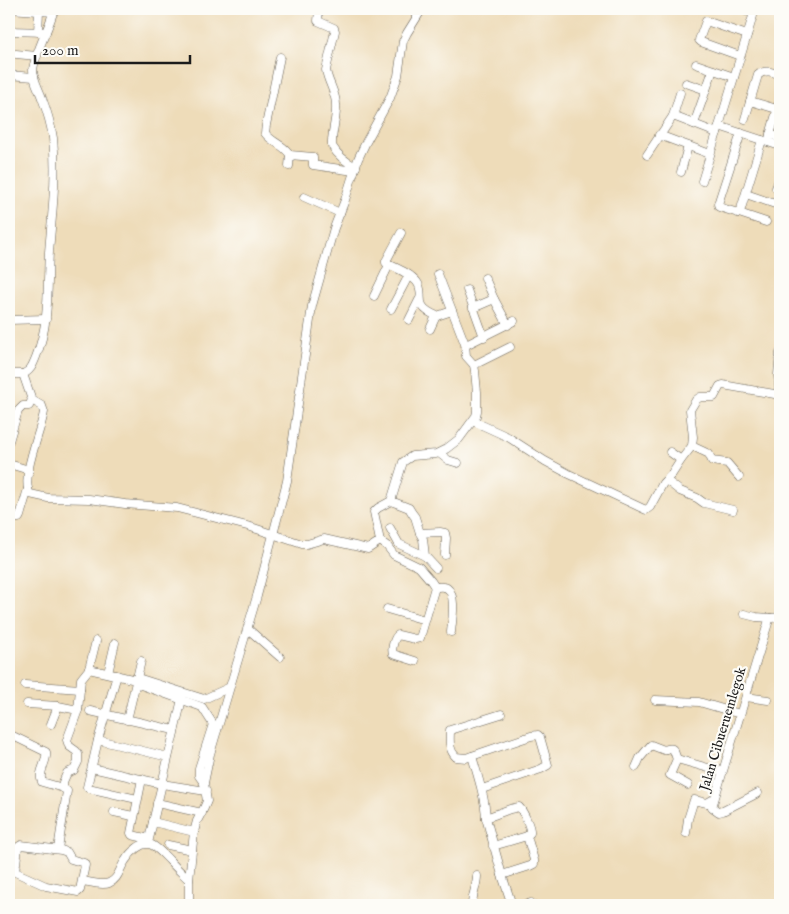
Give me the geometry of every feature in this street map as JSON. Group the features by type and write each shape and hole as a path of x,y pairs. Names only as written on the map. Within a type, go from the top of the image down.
{"street":[{"path":"9,9 54,10"},
{"path":"319,9 318,22 334,28 335,31 326,70 326,75 334,92 336,106 332,146 355,169"},
{"path":"189,905 189,880 194,832 206,801 206,791 204,782 199,776 199,768 248,629 274,534 290,466 312,306 334,228 355,169 398,76 403,41 422,9"},
{"path":"702,181 753,16 752,13 740,9"},
{"path":"9,374 23,374 29,370 41,344 46,319 53,193 53,140 48,116 33,70 42,32 54,10"},
{"path":"39,11 42,32"},
{"path":"740,56 699,40 706,21 747,34"},
{"path":"9,31 42,32"},
{"path":"16,54 37,56"},
{"path":"280,57 265,134 288,151 290,155 289,166"},
{"path":"696,64 734,77"},
{"path":"694,124 713,70"},
{"path":"745,119 758,75 762,71 768,71 780,75"},
{"path":"9,75 34,77"},
{"path":"686,83 706,90"},
{"path":"647,155 672,116 680,93"},
{"path":"739,213 779,109 780,100"},
{"path":"750,101 779,109"},
{"path":"672,116 694,124 767,139 780,146"},
{"path":"741,133 718,204 719,207 766,222"},
{"path":"659,135 710,154"},
{"path":"767,139 780,138"},
{"path":"681,172 688,146"},
{"path":"290,155 312,157 313,165 355,169"},
{"path":"776,188 780,177"},
{"path":"746,194 775,204"},
{"path":"304,196 340,213"},
{"path":"400,233 386,264 409,275 416,281 423,307 436,316 452,312"},
{"path":"374,296 389,265"},
{"path":"435,587 418,567 394,554 380,541 374,514 380,507 391,501 400,470 405,460 412,456 429,456 439,453 451,446 459,439 476,416 477,392 474,365 466,356 466,345 438,274"},
{"path":"391,309 409,275"},
{"path":"466,345 511,323 494,299 485,278"},
{"path":"467,290 484,337"},
{"path":"473,308 494,299"},
{"path":"409,320 420,300"},
{"path":"430,329 436,316"},
{"path":"9,320 46,319"},
{"path":"474,365 510,347"},
{"path":"472,421 508,437 569,474 645,510 650,507 662,485 692,446 690,410 696,400 700,397 714,397 722,385 780,396 778,375 780,353"},
{"path":"9,518 18,518 20,516 28,489 29,470 44,412 42,406 32,400 23,374"},
{"path":"9,441 18,412 23,406 29,406 32,400"},
{"path":"692,446 709,454 714,462 727,463 739,477"},
{"path":"670,452 681,460"},
{"path":"439,453 448,460 458,463"},
{"path":"9,464 29,470"},
{"path":"666,480 680,492 704,503 733,510"},
{"path":"28,489 30,494 40,497 89,499 131,505 178,508 274,534 302,544 324,539 370,549 380,541"},
{"path":"391,501 408,508 415,517 420,533 424,538 425,556"},
{"path":"390,528 402,546 425,556 436,568"},
{"path":"420,533 444,533 446,538 445,555"},
{"path":"415,661 394,654 392,649 398,635 418,639 435,587"},
{"path":"435,587 448,588 452,596 451,632"},
{"path":"387,609 425,620"},
{"path":"744,614 756,617 780,617"},
{"name":"Jalan Cibueruemlegok","path":"758,793 723,811 719,812 712,808 771,618"},
{"path":"248,629 280,657"},
{"path":"63,788 63,782 67,773 74,770 78,762 76,750 69,746 67,742 68,734 78,710 81,679 86,672 96,641"},
{"path":"108,673 115,644"},
{"path":"127,720 141,661"},
{"path":"86,672 108,673 136,680 141,679 203,703 215,727"},
{"path":"117,676 105,714 87,786 88,788 137,799"},
{"path":"136,680 138,684 182,699 203,703 228,688"},
{"path":"25,685 80,689"},
{"path":"746,697 768,700"},
{"path":"142,779 131,832 132,835 149,839 182,699"},
{"path":"655,700 694,701 740,714"},
{"path":"27,704 58,706 78,710"},
{"path":"51,724 58,706"},
{"path":"90,711 174,730"},
{"path":"482,789 541,769 548,762 538,735 472,756 460,758 452,753 449,743 450,730 501,714"},
{"path":"9,734 46,752 47,756 40,780 67,791 58,849"},
{"path":"98,740 168,757"},
{"path":"636,767 650,745 664,750 669,748 674,750 677,759 670,775 688,785"},
{"path":"472,756 482,789 486,818 493,846 512,905"},
{"path":"677,759 722,772"},
{"path":"92,768 162,784 206,791"},
{"path":"686,833 688,818 694,800 707,803 714,800"},
{"path":"157,803 202,813"},
{"path":"486,818 519,807 523,810 530,830 527,836 534,864 502,875"},
{"path":"114,812 133,816"},
{"path":"153,822 194,832"},
{"path":"493,846 527,836"},
{"path":"82,881 104,884 111,882 117,878 128,857 142,844 154,846 162,852 189,880"},
{"path":"20,845 58,849 67,852 71,859 85,864 80,890 77,892 46,886 12,871 20,845"},
{"path":"168,845 192,850"},
{"path":"472,905 477,876"}]}
